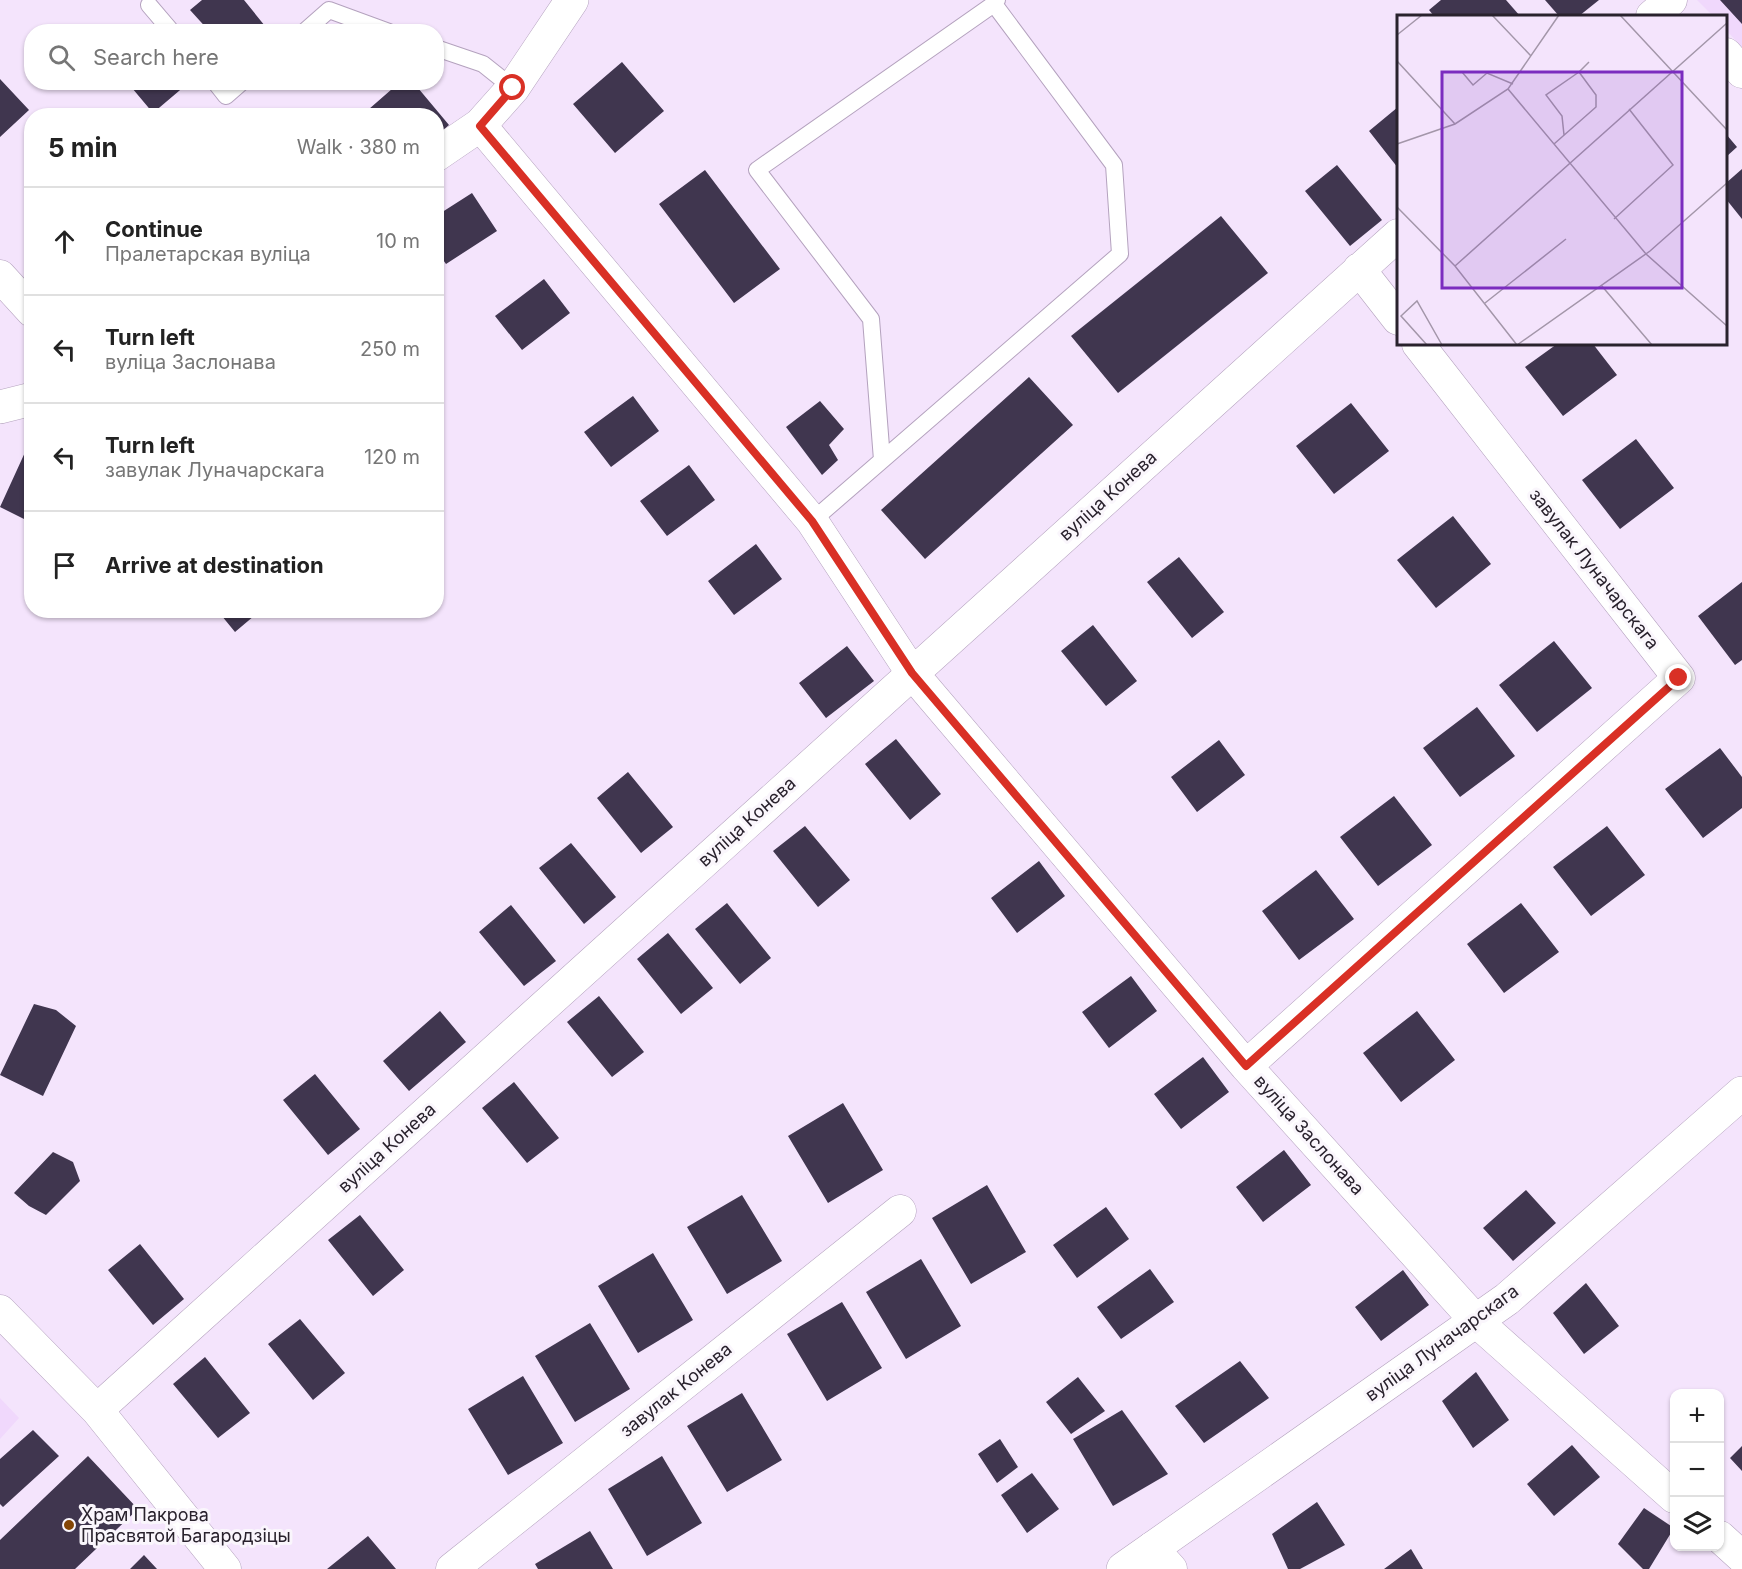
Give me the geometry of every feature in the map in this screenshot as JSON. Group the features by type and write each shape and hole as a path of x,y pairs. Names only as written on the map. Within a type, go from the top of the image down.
{"street":[{"path":"444,150 480,126 513,88 572,0"},
{"path":"1653,15 1671,0"},
{"path":"1675,0 1690,15"},
{"path":"1727,56 1742,72"},
{"name":"вуліца Заслонава","path":"480,126 812,521 912,673 1246,1066 1478,1322 1670,1493"},
{"name":"вуліца Конева","path":"96,1410 1397,236"},
{"path":"1359,269 1397,318"},
{"path":"0,276 24,302"},
{"name":"завулак Луначарскага","path":"1246,1066 1679,678 1419,345"},
{"path":"0,407 24,401"},
{"name":"вуліца Луначарскага","path":"1123,1569 1161,1558 1478,1322 1742,1093"},
{"name":"завулак Конева","path":"452,1569 900,1210"},
{"path":"0,1311 96,1410 225,1569"},
{"path":"1724,1541 1742,1557"}],"lane":[{"path":"812,521 1120,254 1114,165 996,2 756,170 871,319 882,460"},
{"path":"149,5 165,24"},
{"path":"313,24 329,10 367,24"},
{"path":"444,51 483,64 513,88"},
{"path":"221,90 226,96 233,90"}],"shaded area":[{"path":"1697,0 1742,0 1742,47 1727,31 1727,15 1712,15"},
{"path":"0,1398 19,1418 0,1439"}],"building":[{"path":"202,0 244,0 263,24 203,24 190,10"},
{"path":"1441,0 1506,0 1519,15 1433,15 1429,10"},
{"path":"1545,0 1599,0 1580,15 1558,15"},
{"path":"1720,0 1742,0 1742,24"},
{"path":"622,62 664,111 615,153 573,104"},
{"path":"0,79 27,108 24,108 24,115 0,137"},
{"path":"134,90 180,90 159,108 149,108"},
{"path":"391,90 420,90 435,108 370,108"},
{"path":"1397,108 1397,167 1369,131"},
{"path":"444,119 449,125 444,130"},
{"path":"1727,135 1737,147 1727,156"},
{"path":"1337,165 1382,220 1350,246 1305,191"},
{"path":"1742,169 1742,219 1727,200 1727,182"},
{"path":"705,170 780,269 734,303 659,204"},
{"path":"472,193 497,231 446,264 444,261 444,211"},
{"path":"1221,216 1268,273 1118,393 1071,336"},
{"path":"544,279 570,313 522,350 495,316"},
{"path":"1556,345 1594,345 1617,375 1563,416 1525,367"},
{"path":"1029,377 1073,425 925,559 881,510"},
{"path":"633,396 659,431 611,467 584,432"},
{"path":"820,401 844,429 829,445 838,460 822,475 786,427"},
{"path":"1351,403 1389,451 1334,494 1296,446"},
{"path":"1636,439 1674,488 1620,529 1582,480"},
{"path":"24,455 24,519 0,507"},
{"path":"689,465 715,500 667,536 640,501"},
{"path":"1453,516 1491,564 1436,608 1397,560"},
{"path":"756,544 782,579 734,615 708,581"},
{"path":"1179,557 1224,612 1192,638 1147,582"},
{"path":"1742,582 1742,660 1735,665 1698,616"},
{"path":"224,618 252,618 235,632"},
{"path":"1093,625 1137,681 1106,706 1061,651"},
{"path":"1554,641 1592,688 1537,732 1499,685"},
{"path":"847,646 874,681 826,718 799,683"},
{"path":"1477,707 1515,756 1460,797 1423,748"},
{"path":"896,739 941,794 910,820 865,764"},
{"path":"1219,740 1245,775 1197,812 1171,777"},
{"path":"1720,748 1742,777 1742,808 1703,838 1665,789"},
{"path":"628,772 673,827 641,853 597,798"},
{"path":"1394,796 1432,845 1378,886 1340,837"},
{"path":"805,826 850,880 818,907 773,851"},
{"path":"1607,826 1645,875 1591,916 1553,867"},
{"path":"571,843 616,897 584,924 539,868"},
{"path":"1039,861 1065,896 1017,933 991,898"},
{"path":"1316,870 1354,919 1299,960 1262,911"},
{"path":"727,903 771,958 740,984 695,929"},
{"path":"1521,903 1559,952 1504,993 1467,944"},
{"path":"511,905 556,961 524,986 479,932"},
{"path":"668,933 713,988 681,1014 637,959"},
{"path":"1131,976 1157,1011 1109,1048 1082,1012"},
{"path":"599,996 644,1052 612,1077 567,1022"},
{"path":"34,1004 56,1010 76,1026 43,1096 0,1075"},
{"path":"440,1011 466,1042 409,1091 383,1061"},
{"path":"1417,1011 1455,1060 1401,1102 1363,1053"},
{"path":"1203,1057 1229,1092 1181,1129 1154,1094"},
{"path":"315,1074 360,1129 328,1155 283,1100"},
{"path":"514,1082 559,1138 527,1163 482,1108"},
{"path":"843,1103 883,1170 828,1203 788,1136"},
{"path":"1284,1150 1311,1185 1263,1222 1236,1187"},
{"path":"53,1152 73,1162 80,1181 46,1215 29,1206 14,1193"},
{"path":"987,1185 1026,1252 971,1284 932,1218"},
{"path":"1526,1190 1556,1223 1513,1261 1483,1228"},
{"path":"742,1195 782,1261 727,1294 687,1227"},
{"path":"1106,1207 1129,1239 1077,1278 1053,1245"},
{"path":"360,1215 404,1270 373,1296 328,1240"},
{"path":"140,1244 184,1299 153,1325 108,1270"},
{"path":"653,1253 693,1320 638,1353 598,1286"},
{"path":"921,1259 961,1326 906,1359 866,1292"},
{"path":"1150,1269 1174,1302 1121,1339 1097,1307"},
{"path":"1403,1270 1429,1305 1381,1341 1355,1307"},
{"path":"1586,1283 1619,1326 1584,1354 1553,1313"},
{"path":"842,1302 882,1368 827,1401 787,1334"},
{"path":"300,1319 345,1373 313,1400 268,1344"},
{"path":"590,1323 630,1389 575,1422 535,1356"},
{"path":"205,1357 250,1413 218,1438 173,1384"},
{"path":"1240,1361 1269,1398 1204,1443 1175,1406"},
{"path":"1476,1372 1509,1420 1473,1448 1442,1401"},
{"path":"523,1376 563,1443 508,1475 468,1409"},
{"path":"1078,1377 1105,1411 1071,1434 1046,1402"},
{"path":"742,1393 782,1460 727,1492 687,1426"},
{"path":"1122,1410 1168,1474 1113,1506 1073,1439"},
{"path":"33,1430 59,1456 3,1507 0,1504 0,1459"},
{"path":"1000,1439 1018,1467 997,1483 978,1454"},
{"path":"1572,1445 1600,1477 1554,1516 1527,1484"},
{"path":"1742,1446 1742,1471 1730,1458"},
{"name":"Храм Пакрова Прасвятой Багародзіцы","path":"88,1456 138,1509 75,1569 0,1569 0,1540"},
{"path":"662,1456 702,1523 647,1556 608,1489"},
{"path":"1032,1473 1059,1509 1027,1533 1001,1495"},
{"path":"1317,1502 1345,1545 1300,1569 1288,1569 1272,1534"},
{"path":"1644,1508 1670,1525 1670,1535 1649,1569 1643,1569 1618,1544"},
{"path":"590,1531 613,1569 538,1569 535,1564"},
{"path":"368,1536 396,1569 327,1569"},
{"path":"1411,1549 1423,1569 1384,1569"},
{"path":"144,1555 157,1569 130,1569"}],"place":[{"name":"Храм Пакрова Прасвятой Багародзіцы","path":"69,1525"}],"route":[{"path":"513,88 480,126 812,521 912,673 1246,1066 1679,678"}]}
